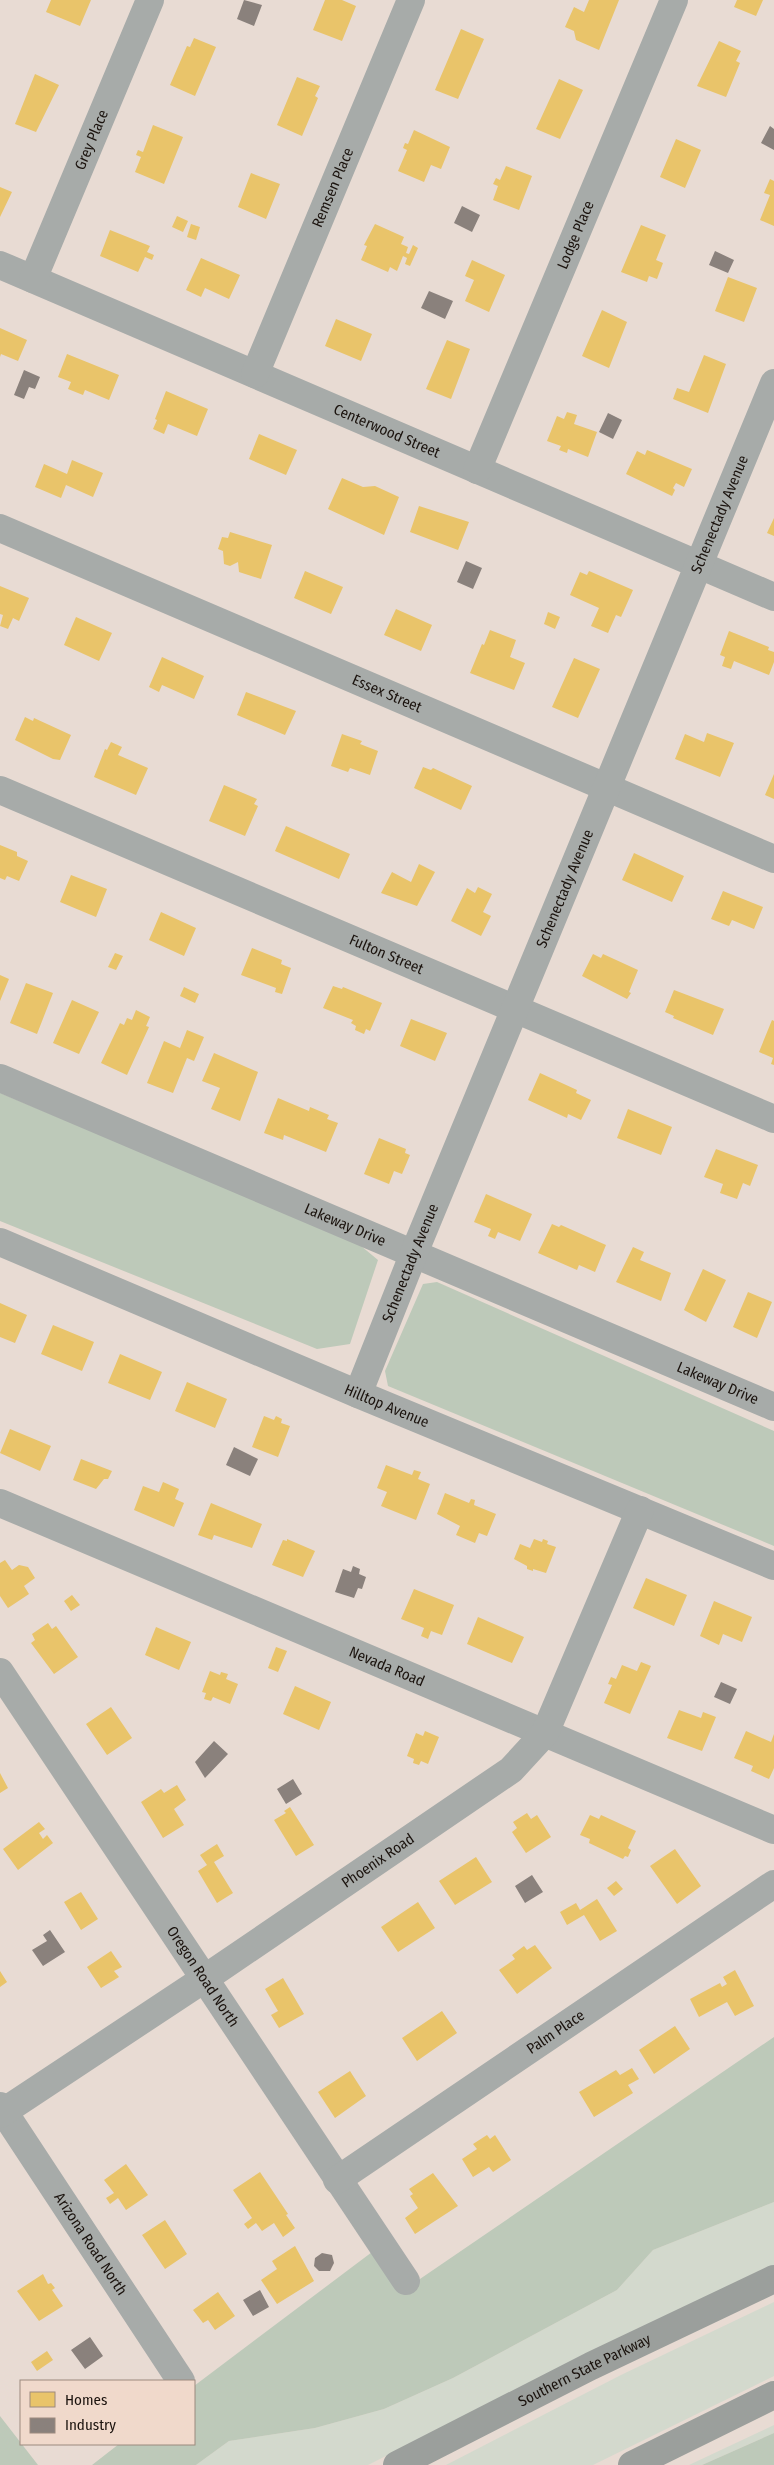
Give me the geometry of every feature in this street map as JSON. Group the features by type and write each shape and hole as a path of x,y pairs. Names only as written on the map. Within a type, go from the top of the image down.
{"highway":[{"name":"Southern State Parkway","path":"397,2465 591,2366 774,2279"},
{"path":"632,2465 774,2395"}],"street":[{"name":"Grey Place","path":"33,279 150,0"},
{"name":"Remsen Place","path":"255,374 411,0"},
{"name":"Lodge Place","path":"477,470 674,0"},
{"name":"Centerwood Street","path":"0,266 774,597"},
{"name":"Schenectady Avenue","path":"358,1394 414,1253 608,788 697,565 774,383"},
{"name":"Essex Street","path":"0,528 774,858"},
{"name":"Fulton Street","path":"0,790 774,1119"},
{"name":"Lakeway Drive","path":"0,1078 774,1407"},
{"name":"Hilltop Avenue","path":"0,1242 358,1394 774,1566"},
{"name":"Nevada Road","path":"0,1503 774,1830"},
{"name":"Phoenix Road","path":"1,2111 204,1979 511,1770 545,1733 640,1510"},
{"name":"Oregon Road North","path":"0,1672 406,2281"},
{"name":"Palm Place","path":"337,2180 774,1884"},
{"name":"Arizona Road North","path":"1,2111 180,2380"}],"shaded area":[{"path":"774,2202 774,2266 627,2335 368,2465 196,2465 229,2441 315,2428 384,2409 453,2378 617,2290 653,2250"},
{"path":"774,2302 774,2376 593,2465 446,2465 621,2375"},
{"path":"774,2425 774,2433 702,2465 689,2465"}],"green space":[{"path":"0,1093 355,1241 378,1260 350,1344 317,1349 0,1221"},
{"path":"437,1282 774,1431 774,1546 388,1386 385,1371 423,1284"},
{"path":"774,2037 774,2202 653,2250 617,2290 453,2378 384,2409 315,2428 229,2441 196,2465 92,2465 118,2445 195,2445 195,2385 392,2237 417,2281"},
{"path":"0,2416 20,2442 20,2445 22,2445 38,2465 0,2465"},
{"path":"774,2433 774,2465 702,2465"}],"building: Homes":[{"path":"51,0 91,0 80,26 46,12"},
{"path":"325,0 342,0 356,6 342,41 313,30"},
{"path":"589,0 619,0 599,50 576,40 574,31 565,27 574,7 584,12"},
{"path":"737,0 763,0 756,16 734,7"},
{"path":"461,29 484,39 458,99 435,90"},
{"path":"194,38 216,47 195,96 170,85 187,46 190,47"},
{"path":"719,41 741,51 736,61 740,63 726,97 697,86"},
{"path":"35,74 59,85 36,132 15,124"},
{"path":"297,77 320,86 315,96 318,98 302,136 277,125"},
{"path":"559,79 583,90 560,139 536,129"},
{"path":"153,125 183,137 164,184 135,172 141,157 136,155 138,150 143,152"},
{"path":"414,130 450,147 441,169 431,165 424,182 398,171 407,150 403,148 405,143 408,144"},
{"path":"676,139 701,150 685,188 660,177"},
{"path":"506,166 532,176 519,210 493,200 498,186 493,184 496,178 500,180"},
{"path":"251,173 280,184 266,219 238,207"},
{"path":"770,179 774,181 774,226 760,220 770,195 764,193"},
{"path":"0,187 12,192 0,217"},
{"path":"177,216 188,221 183,232 172,227"},
{"path":"191,224 200,227 196,240 187,237"},
{"path":"375,224 404,237 401,244 408,247 406,253 409,254 413,245 418,248 410,266 405,264 407,258 403,256 397,271 390,267 388,272 361,260 367,246 364,245"},
{"path":"641,225 666,235 656,260 663,263 657,279 649,276 647,282 621,272"},
{"path":"110,230 150,246 147,252 154,255 152,260 145,257 138,272 100,256"},
{"path":"201,258 240,275 229,299 205,288 201,297 186,290"},
{"path":"472,260 505,275 489,312 465,301 474,280 465,276"},
{"path":"728,277 757,288 744,322 715,311"},
{"path":"602,310 627,322 609,368 582,356"},
{"path":"336,319 372,334 361,361 325,346"},
{"path":"0,328 27,340 18,361 1,354 0,357"},
{"path":"447,340 470,349 451,399 426,389"},
{"path":"67,354 119,375 109,400 85,390 83,395 68,389 71,382 58,377"},
{"path":"704,355 726,364 708,413 673,399 677,388 689,392"},
{"path":"166,391 208,409 197,436 168,424 164,434 153,429"},
{"path":"567,412 577,415 574,424 597,432 588,457 568,449 567,453 559,450 561,446 547,441 557,416 564,419"},
{"path":"259,434 297,450 286,475 249,459"},
{"path":"647,450 692,469 684,487 676,483 672,496 626,474 637,451 645,455"},
{"path":"72,460 103,473 93,497 66,485 61,498 35,487 44,464 67,474"},
{"path":"342,478 363,487 375,486 399,497 384,535 328,509"},
{"path":"419,506 469,522 458,550 410,532"},
{"path":"774,518 774,536 767,533"},
{"path":"230,532 272,545 261,579 239,572 238,562 230,566 224,564 223,551 218,549 222,537 228,538"},
{"path":"305,571 343,587 331,614 294,598"},
{"path":"589,571 633,590 621,617 616,615 608,633 591,626 599,608 570,595 580,572 587,575"},
{"path":"0,586 29,598 19,621 13,618 8,629 0,626 3,615 0,614"},
{"path":"396,609 432,625 421,651 384,635"},
{"path":"548,612 560,617 555,629 544,624"},
{"path":"76,617 112,633 99,661 64,645"},
{"path":"490,630 516,640 510,657 525,663 514,690 470,673"},
{"path":"729,631 769,647 768,650 774,652 774,662 769,675 734,661 731,669 722,666 725,657 720,655"},
{"path":"162,657 204,676 194,699 162,685 159,692 149,687"},
{"path":"574,658 600,669 578,718 552,707"},
{"path":"246,692 296,711 285,735 237,715"},
{"path":"25,717 33,721 34,718 71,735 60,760 53,759 15,740"},
{"path":"707,733 734,743 720,777 675,759 685,734 704,742"},
{"path":"342,734 362,741 360,744 378,751 370,775 350,768 348,772 331,766"},
{"path":"111,742 122,747 118,755 148,768 136,795 94,777 105,749 107,750"},
{"path":"423,767 431,770 433,768 472,786 461,810 414,788"},
{"path":"774,774 774,799 765,795"},
{"path":"224,785 257,799 254,804 258,806 245,836 209,821"},
{"path":"286,826 350,854 339,879 275,851"},
{"path":"0,845 17,852 17,856 28,861 19,881 7,876 5,880 0,878"},
{"path":"634,853 684,876 672,902 622,880"},
{"path":"419,864 435,872 417,906 381,893 392,872 411,882"},
{"path":"71,875 107,889 96,917 60,902"},
{"path":"478,887 492,894 483,912 491,916 481,936 451,921 467,888 475,893"},
{"path":"723,891 763,907 754,929 732,920 729,926 711,919"},
{"path":"161,912 196,928 184,956 149,940"},
{"path":"252,948 282,960 281,964 291,968 282,994 275,992 276,988 241,975"},
{"path":"115,953 123,956 116,970 108,967"},
{"path":"593,954 601,958 603,954 638,970 629,992 631,993 627,999 582,976"},
{"path":"0,975 9,979 0,1001"},
{"path":"26,983 53,993 37,1034 10,1023"},
{"path":"333,986 342,989 343,987 382,1003 370,1031 366,1029 364,1034 355,1030 356,1026 351,1023 353,1020 323,1008"},
{"path":"184,987 199,994 195,1003 180,996"},
{"path":"674,990 724,1009 713,1035 673,1018 674,1016 665,1012"},
{"path":"72,1000 99,1012 79,1054 53,1043"},
{"path":"136,1010 150,1017 146,1026 149,1027 127,1075 101,1063 120,1023 124,1025 127,1018 132,1020"},
{"path":"411,1019 447,1033 435,1061 400,1046"},
{"path":"772,1020 774,1021 774,1065 771,1064 773,1058 759,1052"},
{"path":"187,1030 204,1037 194,1061 187,1058 173,1093 147,1083 164,1041 180,1048"},
{"path":"214,1053 258,1072 240,1121 211,1109 220,1088 202,1081"},
{"path":"540,1073 577,1090 576,1093 591,1100 581,1120 568,1114 567,1118 528,1100"},
{"path":"278,1098 309,1111 310,1107 329,1115 327,1119 338,1123 326,1152 284,1135 283,1140 264,1133"},
{"path":"628,1109 672,1127 661,1155 617,1138"},
{"path":"379,1138 406,1149 405,1153 410,1155 402,1174 394,1171 389,1184 364,1174"},
{"path":"716,1149 758,1165 750,1186 743,1183 737,1199 720,1193 723,1184 704,1177"},
{"path":"486,1194 532,1214 520,1241 498,1232 495,1239 488,1236 491,1229 474,1222"},
{"path":"552,1224 559,1227 561,1225 606,1245 595,1272 579,1265 577,1270 538,1253"},
{"path":"633,1247 644,1252 640,1260 671,1273 661,1301 616,1282"},
{"path":"703,1269 726,1280 706,1322 684,1310"},
{"path":"748,1292 772,1302 757,1338 733,1327"},
{"path":"0,1303 27,1315 15,1343 0,1337"},
{"path":"53,1325 94,1342 82,1371 41,1354"},
{"path":"120,1354 162,1372 150,1400 108,1383"},
{"path":"187,1382 227,1399 215,1428 175,1411"},
{"path":"264,1416 274,1420 276,1416 282,1419 281,1423 290,1426 278,1457 252,1447"},
{"path":"10,1429 51,1446 40,1471 0,1453"},
{"path":"81,1459 112,1471 108,1479 104,1479 96,1489 73,1480"},
{"path":"386,1465 412,1475 414,1470 421,1472 418,1479 430,1484 416,1520 381,1506 387,1492 377,1488"},
{"path":"163,1482 179,1489 175,1499 184,1503 174,1527 134,1510 143,1486 159,1492"},
{"path":"445,1493 469,1503 471,1499 475,1500 474,1505 496,1514 487,1536 479,1533 475,1543 456,1535 460,1526 437,1514"},
{"path":"211,1503 262,1524 252,1548 214,1535 212,1540 198,1535"},
{"path":"287,1539 315,1551 303,1577 272,1565 283,1540 287,1541"},
{"path":"534,1539 542,1542 543,1539 548,1541 547,1544 556,1547 546,1573 527,1569 527,1566 514,1559 520,1544 530,1548"},
{"path":"5,1560 12,1570 19,1565 28,1567 35,1578 24,1586 29,1594 8,1608 0,1596 0,1563"},
{"path":"646,1578 687,1595 674,1626 633,1608"},
{"path":"414,1589 454,1605 442,1635 431,1631 428,1639 421,1636 424,1628 401,1619"},
{"path":"72,1595 80,1605 71,1611 64,1601"},
{"path":"714,1601 752,1617 742,1642 723,1634 719,1645 700,1636"},
{"path":"478,1617 524,1637 512,1663 467,1644"},
{"path":"48,1623 52,1629 56,1626 78,1657 54,1674 31,1643 35,1640 32,1634"},
{"path":"156,1627 191,1642 179,1670 145,1655"},
{"path":"276,1647 287,1651 278,1672 268,1668"},
{"path":"641,1662 651,1666 630,1714 604,1703 612,1685 608,1684 611,1677 616,1679 622,1665 637,1671"},
{"path":"210,1671 220,1675 221,1672 228,1674 226,1679 238,1684 230,1704 213,1697 211,1701 204,1699 206,1693 202,1692"},
{"path":"295,1686 331,1702 319,1730 283,1714"},
{"path":"111,1707 132,1738 107,1755 86,1724"},
{"path":"679,1710 701,1718 703,1712 716,1717 702,1751 667,1738"},
{"path":"425,1731 439,1737 428,1764 421,1761 419,1765 413,1763 414,1759 407,1756 416,1733 423,1736"},
{"path":"746,1731 771,1742 774,1734 774,1768 769,1779 751,1771 753,1766 734,1758"},
{"path":"0,1773 8,1788 0,1793"},
{"path":"177,1785 186,1800 174,1809 184,1825 163,1838 141,1802 161,1789 164,1793"},
{"path":"290,1807 314,1845 296,1856 274,1820 286,1813 284,1811"},
{"path":"527,1813 531,1819 537,1815 551,1837 526,1853 512,1832 517,1828 513,1822"},
{"path":"590,1815 599,1819 601,1815 636,1831 628,1848 631,1850 628,1857 625,1856 623,1859 589,1843 590,1839 580,1835"},
{"path":"39,1822 45,1829 39,1833 43,1839 47,1835 53,1843 18,1870 3,1849"},
{"path":"217,1844 224,1856 214,1862 233,1893 217,1903 198,1871 207,1865 200,1855"},
{"path":"675,1849 701,1886 677,1904 650,1866"},
{"path":"476,1857 492,1882 455,1905 439,1881"},
{"path":"616,1881 623,1889 614,1896 607,1888"},
{"path":"81,1892 98,1919 81,1930 64,1902"},
{"path":"597,1899 617,1931 600,1941 584,1915 567,1925 560,1912 576,1903 580,1910"},
{"path":"418,1902 435,1928 398,1952 381,1927"},
{"path":"535,1945 552,1968 517,1994 499,1970 515,1959 512,1955 524,1946 527,1950"},
{"path":"111,1951 122,1967 114,1971 119,1977 101,1988 87,1967"},
{"path":"735,1970 754,2006 735,2016 727,2002 699,2017 690,1999 720,1983 722,1987 727,1984 723,1977"},
{"path":"0,1971 7,1982 0,1987"},
{"path":"283,1978 304,2014 279,2028 271,2015 278,2011 265,1989"},
{"path":"442,2011 457,2033 417,2061 402,2038"},
{"path":"675,2026 690,2049 654,2074 639,2050"},
{"path":"632,2068 639,2079 628,2085 633,2093 594,2117 579,2092 616,2070 620,2075"},
{"path":"350,2071 366,2096 335,2118 318,2092"},
{"path":"487,2135 490,2139 495,2135 511,2160 493,2172 489,2167 473,2177 462,2159 477,2149 473,2144"},
{"path":"126,2164 148,2195 126,2210 118,2198 110,2204 106,2198 114,2193 104,2180"},
{"path":"260,2172 295,2228 283,2237 274,2223 262,2231 256,2223 248,2229 244,2224 252,2218 233,2190"},
{"path":"433,2173 458,2206 415,2234 405,2218 418,2208 410,2196 413,2194 409,2189"},
{"path":"165,2220 187,2254 165,2269 142,2235"},
{"path":"295,2246 314,2281 277,2304 261,2280 277,2269 272,2261"},
{"path":"43,2274 48,2284 51,2283 55,2288 52,2290 63,2306 39,2321 17,2291"},
{"path":"218,2292 235,2316 215,2330 208,2320 203,2323 193,2310"},
{"path":"47,2351 53,2360 37,2371 31,2362"}],"building: Industry":[{"path":"244,0 262,5 254,26 237,19"},
{"path":"770,126 774,129 774,150 761,143"},
{"path":"462,206 480,215 472,232 454,223"},
{"path":"715,251 734,260 728,273 709,265"},
{"path":"429,291 453,301 445,319 421,308"},
{"path":"24,370 40,377 35,389 29,387 24,399 14,395"},
{"path":"608,413 622,420 613,439 599,432"},
{"path":"466,561 482,568 473,589 457,582"},
{"path":"234,1447 258,1459 250,1476 226,1465"},
{"path":"353,1566 360,1569 359,1574 366,1577 362,1589 358,1588 354,1598 335,1592 343,1569 351,1572"},
{"path":"721,1682 737,1689 730,1704 714,1697"},
{"path":"214,1741 228,1754 205,1778 195,1762"},
{"path":"293,1779 302,1794 286,1804 277,1789"},
{"path":"532,1875 543,1892 525,1903 515,1886"},
{"path":"50,1930 65,1952 43,1966 32,1950 47,1941 43,1935"},
{"path":"322,2253 332,2255 334,2263 330,2271 319,2271 314,2266 315,2258"},
{"path":"260,2290 269,2307 253,2316 243,2300"},
{"path":"90,2337 103,2356 85,2369 71,2350"}]}
